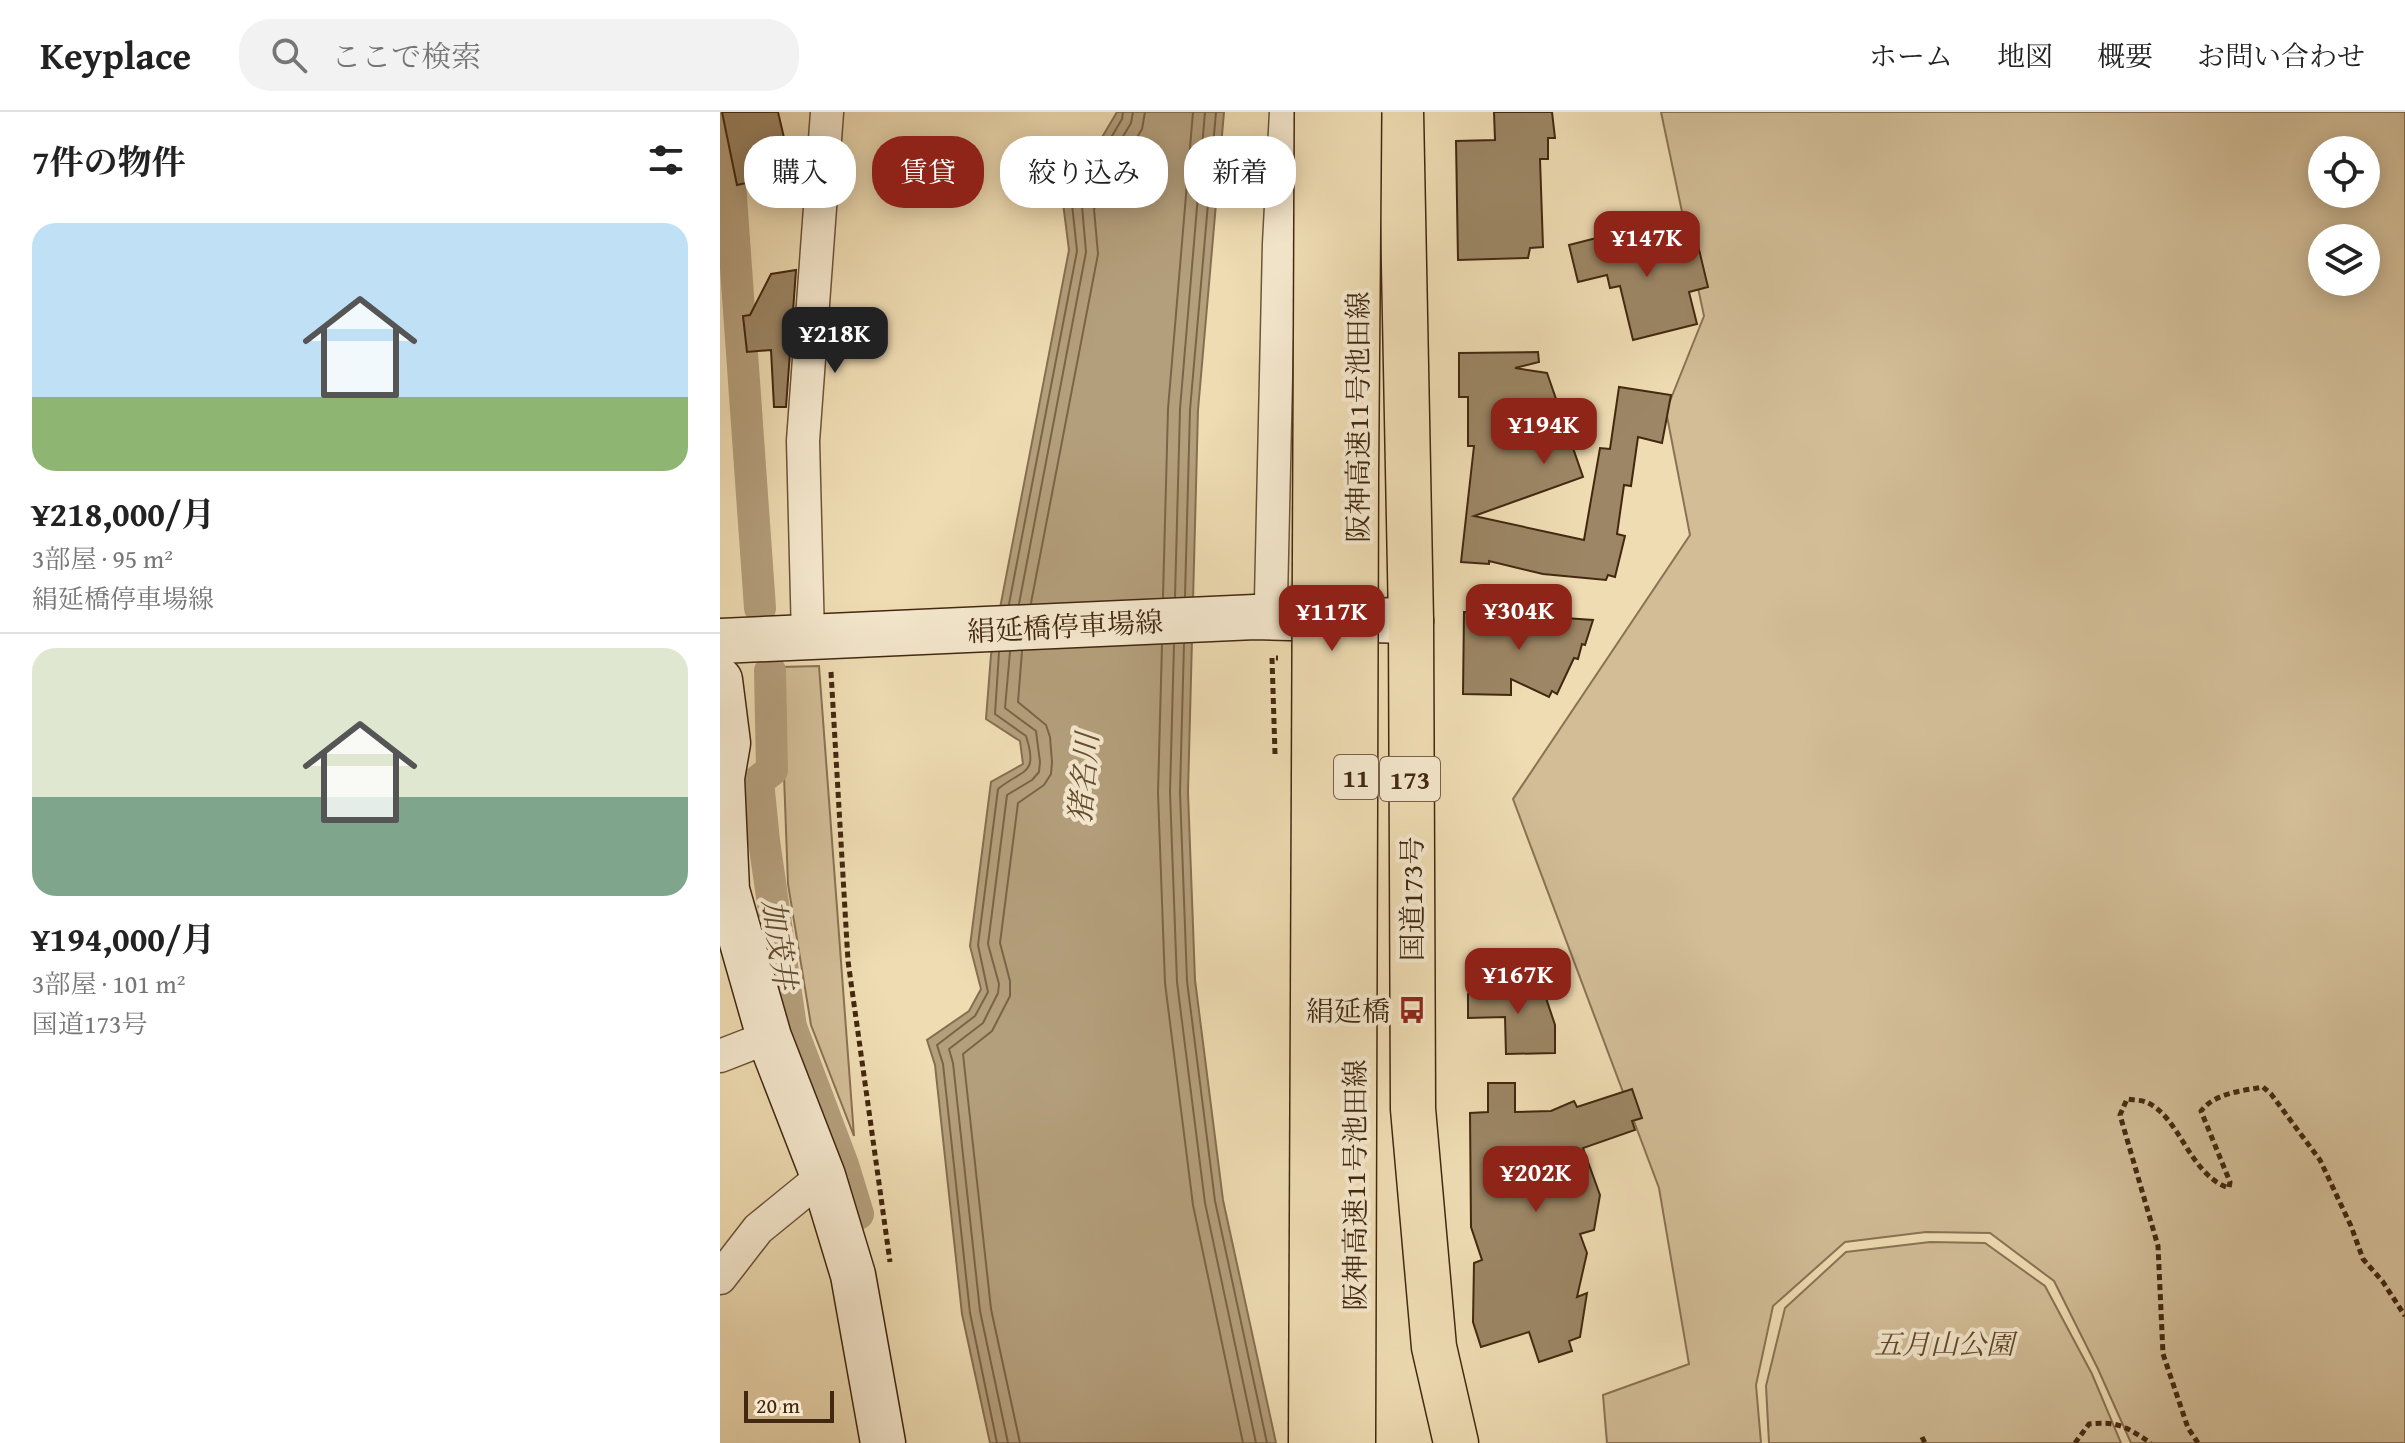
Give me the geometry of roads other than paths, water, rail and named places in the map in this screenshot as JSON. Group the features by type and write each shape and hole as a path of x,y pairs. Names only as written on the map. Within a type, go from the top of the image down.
{"highway":[{"name":"阪神高速11号池田線","path":"1311,1443 1317,112"},
{"name":"阪神高速11号池田線","path":"1353,1443 1359,112"},
{"name":"国道173号","path":"1401,112 1411,621 1413,1109 1434,1347 1456,1443"}],"street":[{"path":"827,112 803,441 832,644"},
{"path":"1263,608 1286,112"},
{"name":"絹延橋停車場線","path":"720,641 764,639 832,644 1263,608 1411,621"},
{"path":"720,680 728,743 721,788 727,890 769,1037 823,1176 853,1275 883,1443"},
{"path":"720,1056 769,1037"},
{"path":"720,1278 758,1229 823,1176"}],"water":[{"name":"猪名川","path":"1117,112 1224,112 1222,136 1184,136 1184,208 1216,208 1198,410 1188,792 1195,980 1223,1200 1276,1443 990,1443 962,1314 935,1065 927,1040 969,1011 981,989 970,946 991,782 1023,764 1020,741 986,719 991,655 1069,250 1064,208 1168,208 1168,136 1103,136"}],"waterway":[{"name":"加茂井","path":"725,112 760,608"},
{"name":"加茂井","path":"770,671 772,770 758,781 791,1027 843,1165 858,1214"}],"place":[{"name":"絹延橋","path":"1412,1010"}],"park label":[{"name":"五月山公園","path":"1944,1343"}]}
